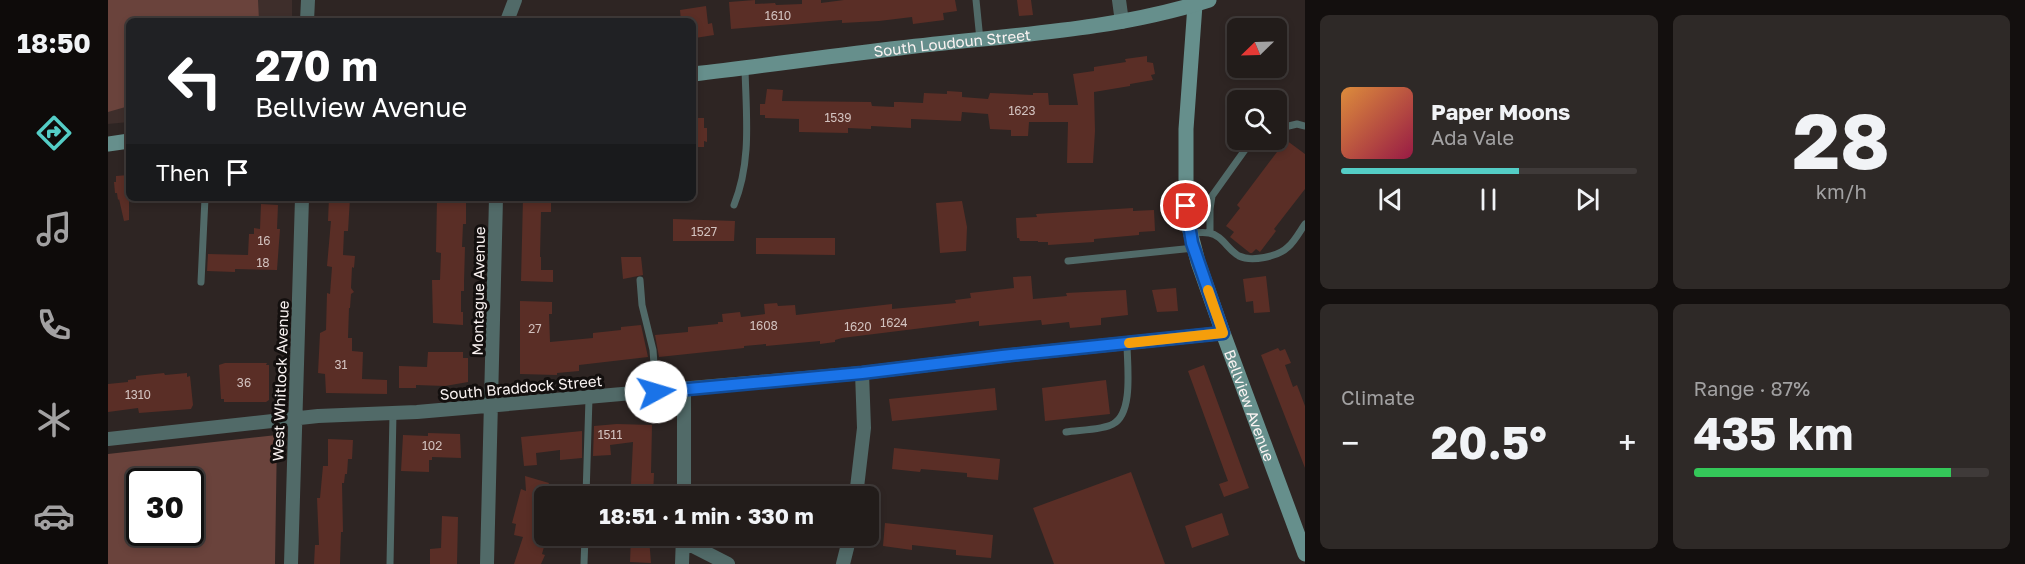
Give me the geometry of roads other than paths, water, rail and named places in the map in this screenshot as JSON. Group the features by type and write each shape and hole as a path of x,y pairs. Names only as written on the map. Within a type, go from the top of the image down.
{"street":[{"path":"307,18 308,0"},
{"path":"508,18 515,0"},
{"path":"1119,0 1122,22"},
{"name":"South Loudoun Street","path":"696,74 1122,22 1172,12 1202,2"},
{"name":"Bellview Avenue","path":"1202,2 1185,167 1186,206 1190,233 1223,333 1305,554"},
{"path":"108,144 126,141"},
{"name":"West Whitlock Avenue","path":"291,564 302,201"},
{"name":"Montague Avenue","path":"487,564 496,201"},
{"name":"South Braddock Street","path":"108,439 295,418 492,406 862,373 1223,333"},
{"path":"857,486 864,428 862,373"},
{"path":"684,389 684,486"},
{"path":"682,564 683,546"},
{"path":"697,546 728,564"},
{"path":"843,564 848,546"}],"lane":[{"path":"976,0 980,40"},
{"path":"734,205 744,177 747,156 745,68"},
{"path":"1287,126 1297,124 1305,126"},
{"path":"1210,233 1212,196 1245,150"},
{"path":"201,282 205,201"},
{"path":"1190,233 1210,233 1220,238 1230,250 1242,257 1260,258 1278,254 1288,248 1305,224"},
{"path":"1068,261 1194,248"},
{"path":"640,280 642,305 653,350 656,392"},
{"path":"1066,432 1112,425 1122,418 1127,405 1127,343"},
{"path":"586,486 589,398"},
{"path":"390,564 393,413"},
{"path":"584,564 585,546"}]}
